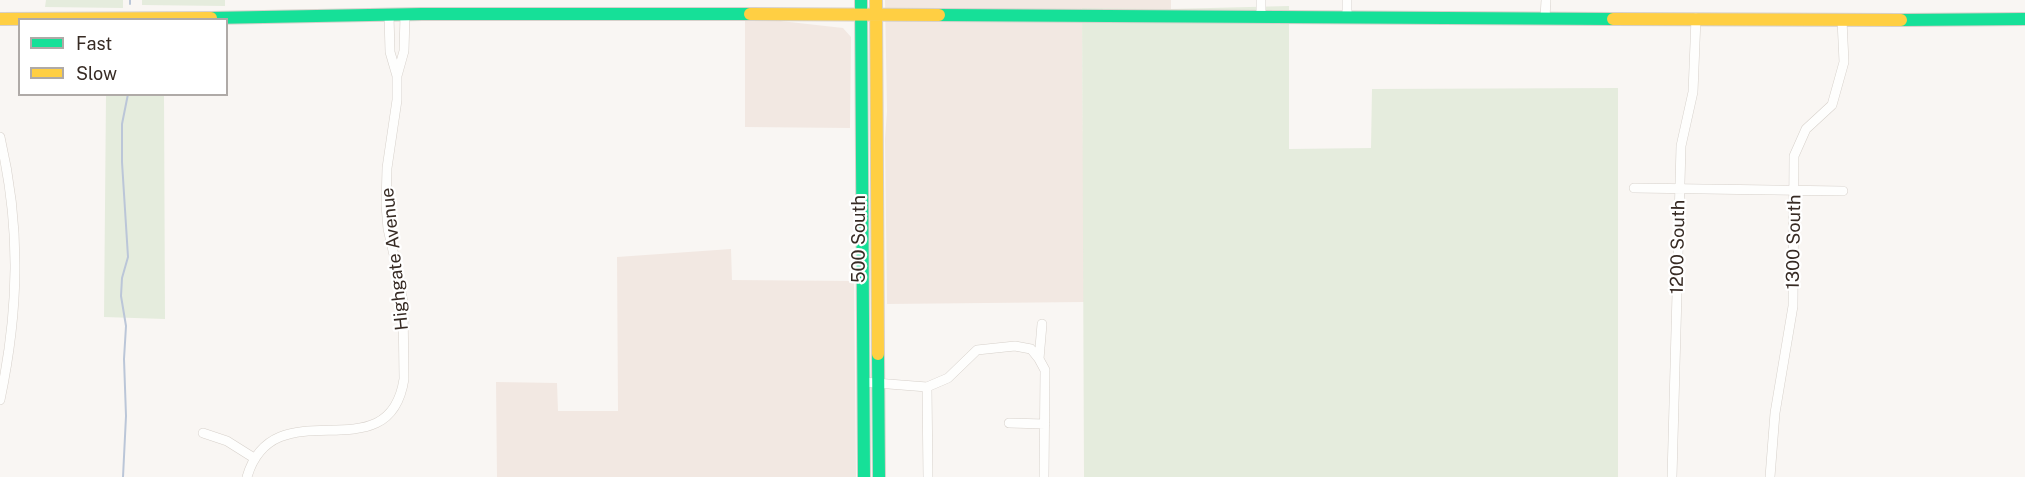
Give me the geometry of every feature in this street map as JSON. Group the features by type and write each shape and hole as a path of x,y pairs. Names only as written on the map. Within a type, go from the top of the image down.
{"street":[{"name":"500 South","path":"861,0 864,477"},
{"name":"500 South","path":"876,0 879,477"},
{"path":"1261,0 1261,16"},
{"path":"1347,0 1347,17"},
{"path":"1545,18 1546,0"},
{"path":"208,18 389,15 861,14 2025,19"},
{"name":"Highgate Avenue","path":"389,15 390,52 397,76"},
{"name":"Highgate Avenue","path":"254,458 270,442 291,433 349,432 374,426 392,412 398,402 404,380 404,317 400,283 388,229 386,205 387,168 397,110 397,76 404,51 405,15"},
{"name":"1200 South","path":"1672,477 1681,146 1693,92 1696,18"},
{"path":"0,19 18,19"},
{"name":"1300 South","path":"1770,477 1775,413 1793,306 1794,156 1806,129 1833,105 1844,62 1842,20"},
{"path":"0,137 9,176 16,266 10,351 0,400"},
{"path":"1634,188 1843,190"},
{"path":"1039,359 1042,324"},
{"path":"863,382 927,387 948,378 977,350 1016,346 1031,349 1045,370 1044,477"},
{"path":"927,387 928,477"},
{"path":"1009,423 1045,424"},
{"path":"203,433 227,441 254,458 247,477"}],"shaded area":[{"path":"885,0 1171,0 1171,9 1082,9 1084,302 887,304"},
{"path":"745,17 843,28 851,37 850,128 745,127"},
{"path":"731,249 732,280 854,281 856,477 497,477 496,382 557,383 558,411 618,411 617,257"}],"green space":[{"path":"46,0 123,0 123,8 45,7"},
{"path":"142,0 225,0 225,6 142,5"},
{"path":"1289,6 1289,149 1371,148 1372,89 1618,88 1618,477 1084,477 1082,8 1171,9"},
{"path":"106,96 164,96 165,319 104,317"}],"waterway":[{"path":"123,477 126,326 121,296 122,278 128,257 122,124 128,96"}],"traffic: fast":[{"path":"861,0 864,477"},
{"path":"211,18 422,14 750,14"},
{"path":"939,15 1613,19"},
{"path":"1901,20 2025,19"},
{"path":"878,354 879,477"}],"traffic: slow":[{"path":"876,0 878,354"},
{"path":"750,14 939,15"},
{"path":"0,19 18,19"},
{"path":"1613,19 1901,20"}]}
